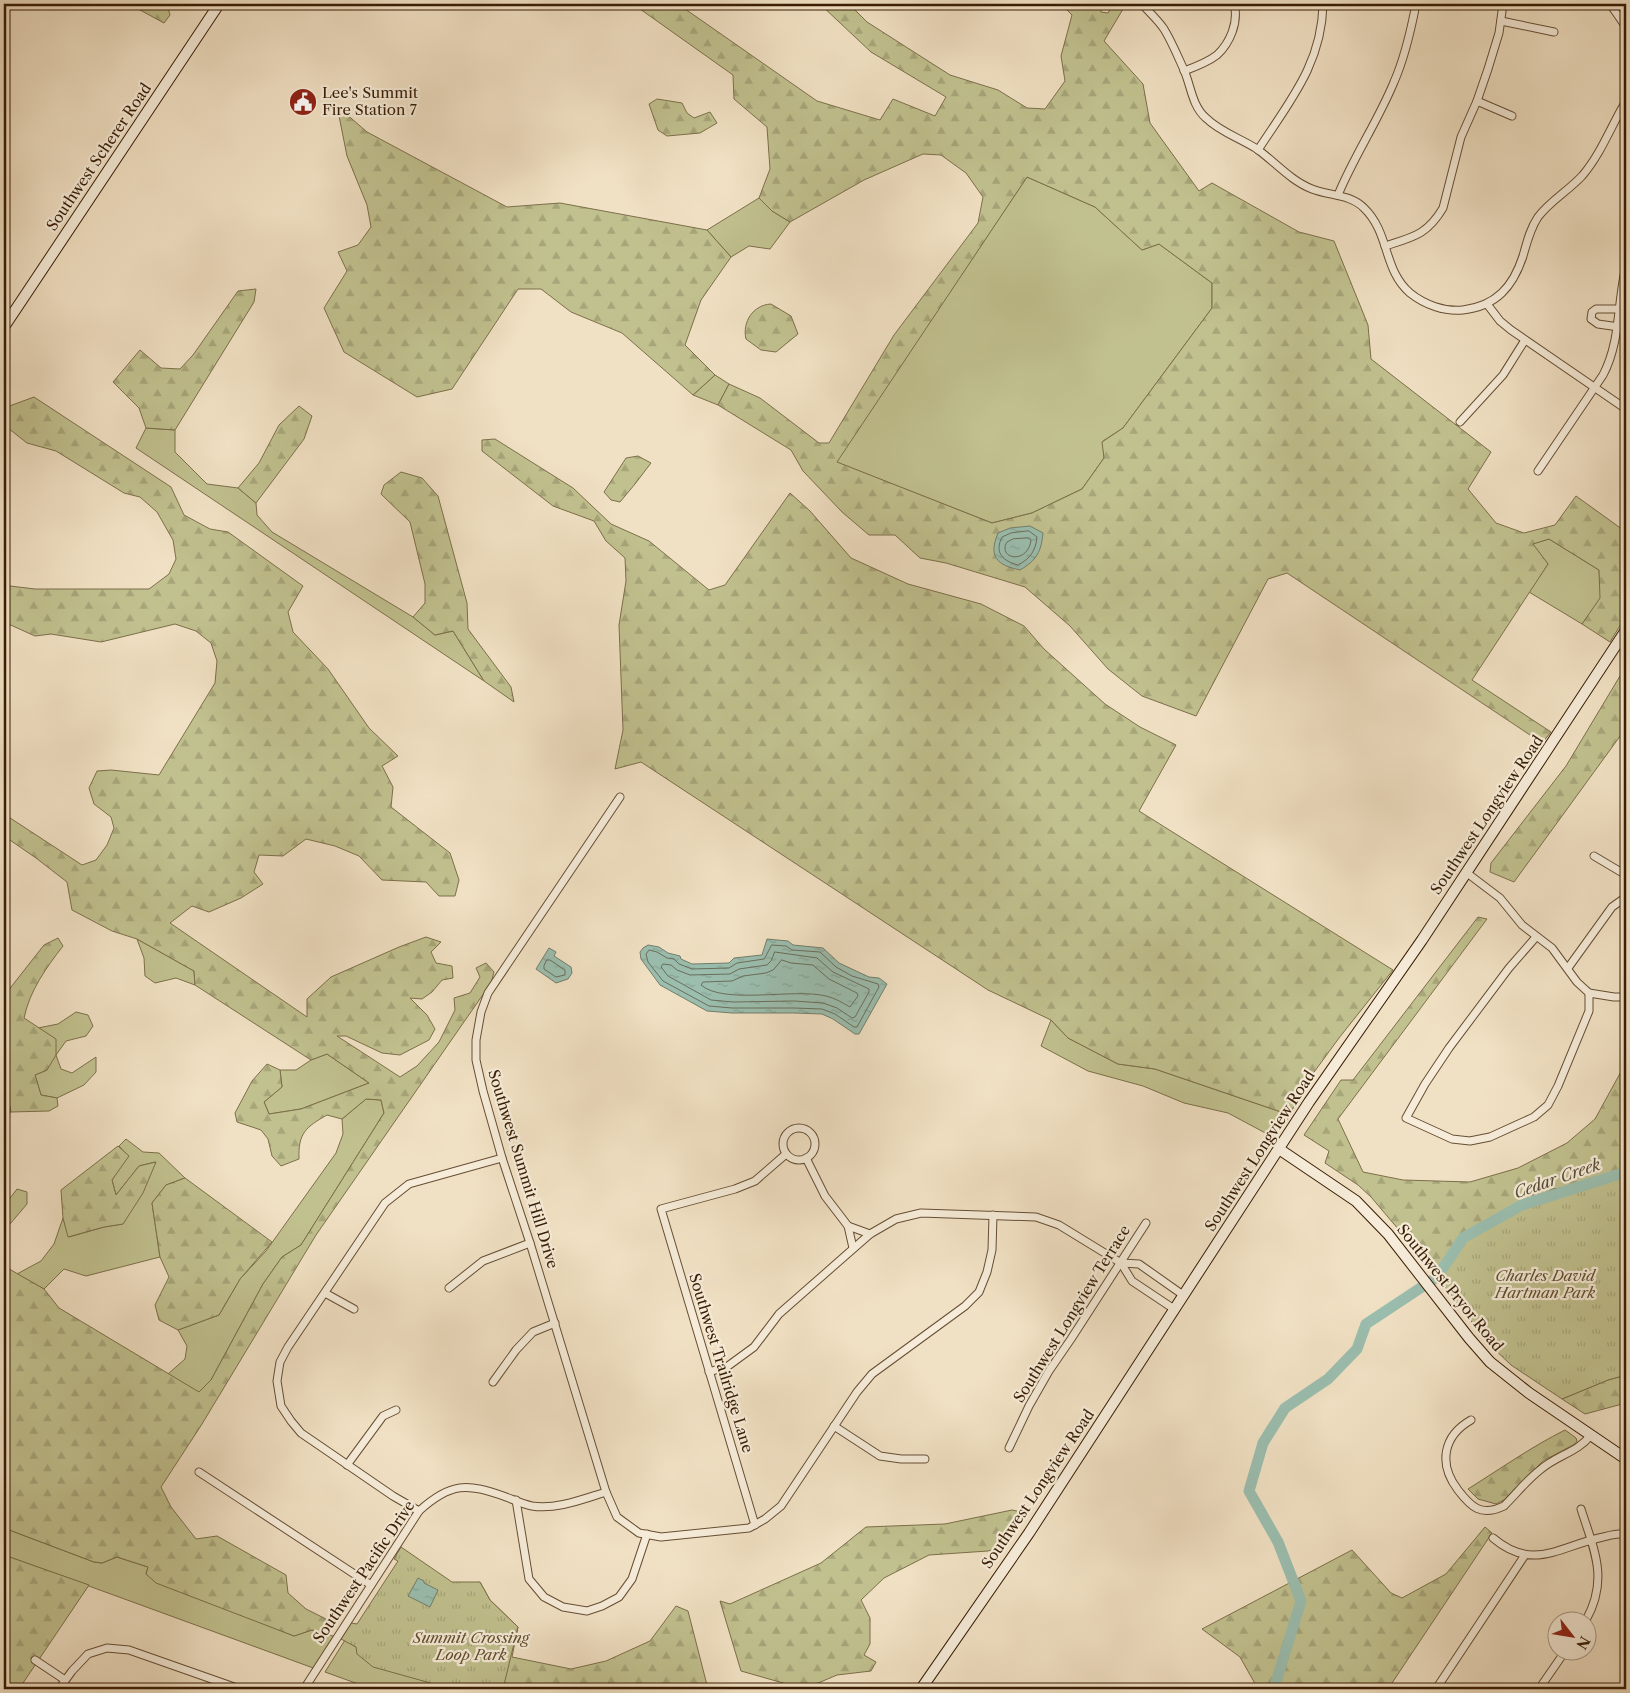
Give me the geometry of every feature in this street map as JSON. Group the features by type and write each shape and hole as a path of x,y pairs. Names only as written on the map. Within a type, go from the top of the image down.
{"street":[{"name":"Southwest Scherer Road","path":"4,327 220,4"},
{"path":"1142,4 1164,29 1184,71 1192,97 1204,117 1223,131 1258,150 1288,174 1312,189 1353,199 1364,208 1382,232 1392,268 1400,281 1411,293 1426,304 1441,309 1456,310 1487,304 1509,286 1519,267 1535,222 1542,212 1583,174 1609,134 1626,101"},
{"path":"1184,71 1200,65 1216,55 1228,40 1234,25 1236,10 1234,4"},
{"path":"1258,150 1306,77 1316,51 1323,22 1323,4"},
{"path":"1338,196 1349,169 1394,81 1409,40 1416,4"},
{"path":"1385,246 1422,234 1438,218 1443,208 1461,137 1477,102 1488,69 1501,20 1502,4"},
{"path":"1610,4 1626,28"},
{"path":"1501,20 1554,32"},
{"path":"1477,102 1512,116"},
{"path":"1538,471 1603,375 1611,359 1618,327 1626,266"},
{"path":"1487,304 1500,321 1525,340 1626,409"},
{"path":"1620,309 1596,309 1592,312 1590,319 1598,324 1626,328"},
{"path":"1460,422 1503,375 1525,340"},
{"name":"Southwest Longview Road","path":"921,1689 1029,1533 1309,1102 1422,940 1626,630"},
{"name":"Southwest Summit Hill Drive","path":"606,1492 555,1323 502,1158 476,1060 476,1040 481,1012 488,993 620,797"},
{"path":"1594,856 1626,875"},
{"path":"1466,874 1500,898 1522,925 1552,948 1577,982 1589,993 1626,997"},
{"path":"1568,968 1612,908 1626,897"},
{"path":"1536,937 1509,968 1449,1048 1425,1084 1406,1118 1452,1140 1470,1141 1490,1137 1534,1117 1548,1105 1558,1086 1589,1011 1589,993"},
{"path":"794,1129 804,1129 809,1132 814,1140 813,1150 806,1158 796,1159 786,1154 784,1149 786,1134 794,1129"},
{"name":"Southwest Pryor Road","path":"1279,1149 1330,1182 1356,1202 1388,1234 1468,1338 1490,1362 1530,1393 1626,1459"},
{"name":"Southwest Trailridge Lane","path":"755,1525 661,1209 735,1189 755,1181 786,1154"},
{"path":"419,1511 347,1465 302,1433 281,1406 277,1381 280,1362 385,1203 409,1184 502,1158"},
{"path":"806,1158 825,1196 848,1226 854,1248"},
{"path":"709,1372 728,1366 754,1347 779,1314 870,1234 896,1219 921,1213 1036,1216 1059,1225 1122,1263 1139,1264 1183,1295"},
{"path":"606,1492 617,1517 639,1533 661,1537 749,1528 755,1525 781,1506 857,1392 872,1374 965,1306 979,1292 987,1272 992,1250 993,1215"},
{"name":"Southwest Longview Terrace","path":"1009,1448 1029,1406 1049,1371 1122,1263 1146,1223"},
{"path":"848,1226 870,1234"},
{"path":"449,1288 483,1261 530,1243"},
{"path":"1122,1263 1132,1281 1174,1309"},
{"path":"325,1292 354,1309"},
{"path":"493,1382 516,1350 533,1332 555,1323"},
{"path":"347,1465 383,1416 396,1410"},
{"path":"1471,1420 1458,1429 1450,1440 1446,1453 1447,1472 1451,1481 1468,1503 1489,1511 1504,1506 1539,1470 1583,1446 1592,1435"},
{"path":"834,1426 880,1456 901,1459 926,1459"},
{"path":"200,1472 372,1585"},
{"name":"Southwest Pacific Drive","path":"304,1689 419,1511 444,1491 466,1486 486,1490 531,1506 551,1506 606,1492"},
{"path":"516,1500 528,1579 544,1597 564,1608 587,1612 619,1597 632,1580 647,1534"},
{"path":"1581,1509 1597,1562 1599,1586 1592,1610"},
{"path":"1493,1538 1506,1549 1525,1555 1540,1556 1590,1539 1620,1533 1626,1534"},
{"path":"1436,1689 1525,1555"},
{"path":"59,1689 88,1654 107,1648 129,1650 240,1689"},
{"path":"36,1660 65,1680"},
{"path":"1539,1689 1559,1660"}],"green space":[{"path":"129,4 167,4 170,15 164,23"},
{"path":"633,4 678,4 817,101 880,120 893,99 935,116 946,97 871,52 822,4 849,4 867,22 950,75 998,90 1027,108 1045,109 1065,81 1061,56 1072,15 1061,4 1101,4 1101,12 1108,13 1113,4 1126,4 1104,41 1143,84 1150,123 1199,191 1212,183 1299,232 1334,241 1368,325 1371,359 1491,452 1468,489 1496,523 1524,533 1555,525 1576,496 1626,532 1626,616 1610,642 1582,624 1600,598 1599,570 1549,539 1533,544 1548,564 1472,680 1551,732 1542,743 1287,573 1268,579 1196,716 1142,696 1108,669 1070,626 1025,587 946,563 920,558 895,535 869,535 842,512 803,471 791,450 718,405 729,384 760,398 819,443 829,443 894,335 978,223 983,197 966,173 941,155 923,154 864,180 790,222 772,211 759,198 770,169 767,127 734,99 733,75","holes":["1027,177 1095,207 1142,250 1159,244 1212,283 1212,308 1123,428 1102,442 1104,458 1082,489 1032,513 992,523 837,462"]},
{"path":"657,99 682,103 687,113 694,118 710,112 717,123 700,133 667,136 658,130 649,104"},
{"path":"337,106 367,132 507,207 560,203 707,230 731,257 701,300 685,345 715,375 693,395 622,333 571,312 541,289 518,289 452,389 417,397 344,352 324,308 347,271 338,252 358,245 371,227 367,205 347,156"},
{"path":"1027,177 1095,207 1142,250 1159,244 1212,283 1212,308 1123,428 1103,441 1104,458 1082,489 1032,513 992,523 836,462"},
{"path":"759,198 772,211 790,222 770,249 749,246 731,257 707,230"},
{"path":"256,289 254,302 175,430 146,428 139,408 113,382 140,350 161,368 180,369 193,355 238,291"},
{"path":"771,304 791,316 798,334 776,352 761,350 746,339 745,333 747,321 754,311"},
{"path":"715,375 729,384 718,405 693,395"},
{"path":"34,397 171,487 184,515 210,529 228,532 303,586 288,612 293,632 328,669 369,728 398,756 382,766 393,787 391,807 450,853 459,880 455,896 439,896 426,882 382,880 359,856 335,846 306,839 283,856 259,855 254,872 263,884 241,898 209,912 192,906 170,923 307,1017 307,999 331,977 426,937 441,942 431,952 436,963 452,966 453,978 442,980 432,992 422,999 410,998 427,1015 435,1029 429,1040 400,1055 382,1053 346,1036 337,1036 400,1077 417,1066 439,1042 455,1010 454,998 470,993 480,977 476,968 486,963 494,972 491,983 316,1235 202,1424 161,1487 171,1507 196,1539 217,1536 286,1575 288,1593 306,1609 326,1619 327,1634 312,1630 294,1636 156,1583 146,1574 148,1567 117,1557 102,1563 94,1562 4,1528 4,1266 44,1289 59,1308 199,1392 211,1380 263,1284 282,1257 301,1245 384,1113 381,1100 366,1099 342,1119 327,1115 314,1123 305,1132 300,1143 299,1159 281,1166 272,1156 268,1139 261,1130 237,1122 235,1113 252,1081 267,1064 280,1070 282,1087 264,1102 269,1114 301,1109 369,1083 327,1054 311,1060 195,985 194,971 137,939 112,931 72,910 67,882 4,836 4,814 82,865 96,860 107,845 114,828 111,817 94,804 89,788 97,771 111,770 159,775 215,683 217,661 211,643 196,631 175,624 101,642 51,634 35,636 4,622 4,583 10,586 35,589 149,589 169,574 176,559 173,540 157,512 140,497 124,493 56,451 27,443 8,428 4,422 4,408"},
{"path":"299,406 312,416 304,439 256,503 238,488 259,463 279,425"},
{"path":"146,428 175,430 175,452 207,484 238,488 256,503 257,515 272,532 413,617 435,635 453,631 484,681 136,448"},
{"path":"495,439 573,488 611,524 649,541 709,590 725,585 790,493 810,511 851,558 908,584 981,604 1024,626 1044,649 1105,704 1140,727 1176,745 1139,811 1393,970 1301,1090 1290,1115 1155,1069 1118,1064 1068,1038 1051,1020 988,990 641,762 615,769 623,730 619,625 626,581 625,558 606,541 594,521 553,506 482,451 482,440"},
{"path":"638,456 651,463 620,502 611,500 604,492 626,458"},
{"path":"401,472 422,478 438,496 467,603 468,629 511,687 514,702 484,681 453,631 435,635 413,617 425,603 425,584 410,522 381,494 384,485"},
{"path":"1549,539 1599,570 1601,598 1582,624 1529,592 1548,564 1532,544"},
{"path":"1626,666 1626,728 1514,882 1490,872 1491,863 1566,766"},
{"path":"1478,917 1487,919 1338,1119 1363,1172 1403,1180 1470,1182 1518,1168 1567,1143 1595,1119 1623,1068 1626,1068 1626,1169 1571,1187 1553,1189 1463,1238 1438,1276 1371,1197 1358,1185 1325,1163 1329,1151 1304,1135 1341,1080 1353,1080"},
{"path":"58,938 63,946 34,989 24,1018 56,1039 56,1055 47,1070 35,1075 41,1095 57,1098 58,1106 49,1111 11,1112 8,1097 4,1099 4,996 44,945"},
{"path":"137,939 194,971 195,985 176,978 155,983 145,976 144,958"},
{"path":"76,1012 88,1015 93,1026 86,1036 66,1041 56,1055 61,1069 72,1073 96,1057 96,1072 84,1085 57,1098 41,1095 35,1075 47,1070 55,1039 38,1028 58,1024"},
{"path":"1051,1020 1068,1038 1118,1064 1155,1069 1290,1115 1278,1133 1271,1136 1228,1113 1184,1103 1143,1086 1088,1071 1041,1046"},
{"path":"327,1054 369,1083 301,1109 269,1114 264,1102 282,1087 280,1070 296,1070 311,1060"},
{"path":"8,1096 11,1112 4,1115 4,1099"},
{"path":"366,1099 381,1100 384,1113 301,1245 282,1257 263,1284 211,1380 199,1393 168,1374 185,1359 187,1346 178,1330 219,1315 240,1279 266,1251 336,1153 343,1134 342,1119"},
{"path":"126,1139 143,1152 159,1153 185,1178 166,1185 152,1203 160,1257 86,1276 64,1269 44,1289 17,1274 41,1261 54,1244 63,1218 69,1237 104,1227 123,1224 155,1162 139,1166 116,1195 112,1180 128,1156 119,1146"},
{"path":"118,1146 129,1156 112,1180 116,1195 139,1166 156,1162 143,1193 123,1224 68,1237 63,1218 61,1190"},
{"name":"Charles David Hartman Park","path":"1626,1173 1626,1375 1608,1380 1562,1399 1511,1365 1489,1344 1437,1277 1463,1238 1553,1189 1596,1184"},
{"path":"185,1178 272,1242 240,1279 219,1315 178,1330 159,1320 155,1305 169,1277 160,1257 152,1203 166,1185"},
{"path":"17,1189 27,1192 27,1204 4,1231 4,1206"},
{"path":"1626,1375 1626,1403 1585,1414 1562,1399 1608,1380"},
{"path":"1565,1430 1576,1438 1575,1444 1543,1461 1504,1500 1496,1504 1478,1499 1468,1489 1528,1451"},
{"path":"1012,1510 1026,1513 1002,1547 988,1551 929,1555 884,1578 861,1600 870,1618 870,1644 864,1655 876,1662 871,1671 837,1675 804,1689 741,1671 720,1601 730,1604 821,1563 866,1527 945,1524"},
{"path":"1485,1527 1492,1533 1388,1689 1258,1689 1240,1657 1202,1629 1352,1550 1391,1593 1402,1598 1446,1574"},
{"path":"4,1528 94,1562 102,1563 117,1557 148,1567 146,1574 294,1636 312,1630 336,1637 316,1669 4,1555"},
{"name":"Summit Crossing Loop Park","path":"401,1547 452,1582 480,1582 490,1600 518,1627 503,1689 452,1689 373,1667 357,1654 356,1647 341,1639 351,1623 357,1624 398,1561 394,1559"},
{"path":"4,1555 89,1585 19,1689 4,1689"},
{"path":"480,1582 490,1600 518,1627 512,1657 571,1669 606,1661 650,1641 676,1606 688,1611 708,1689 452,1689 357,1654"},
{"path":"345,1640 356,1647 452,1689 372,1689 325,1672"}],"water":[{"path":"1030,526 1043,533 1041,545 1034,559 1020,570 1000,562 997,559 994,548 998,533 1010,528"},
{"path":"767,939 788,941 793,945 823,948 839,963 869,977 879,978 887,984 859,1034 855,1034 822,1014 707,1011 660,985 641,959 640,952 648,945 659,947 668,953 680,956 681,959 692,964 729,963 734,958 762,955"},
{"path":"549,948 556,952 554,956 571,967 572,973 568,979 556,983 536,969"},
{"path":"418,1578 438,1590 430,1607 408,1596"}],"waterway":[{"name":"Cedar Creek","path":"1277,1689 1276,1682 1301,1601 1278,1542 1249,1491 1263,1443 1285,1408 1328,1379 1357,1349 1366,1324 1437,1277 1463,1238 1522,1205 1626,1172"}],"place":[{"name":"Lee's Summit Fire Station 7","path":"303,102"}]}
